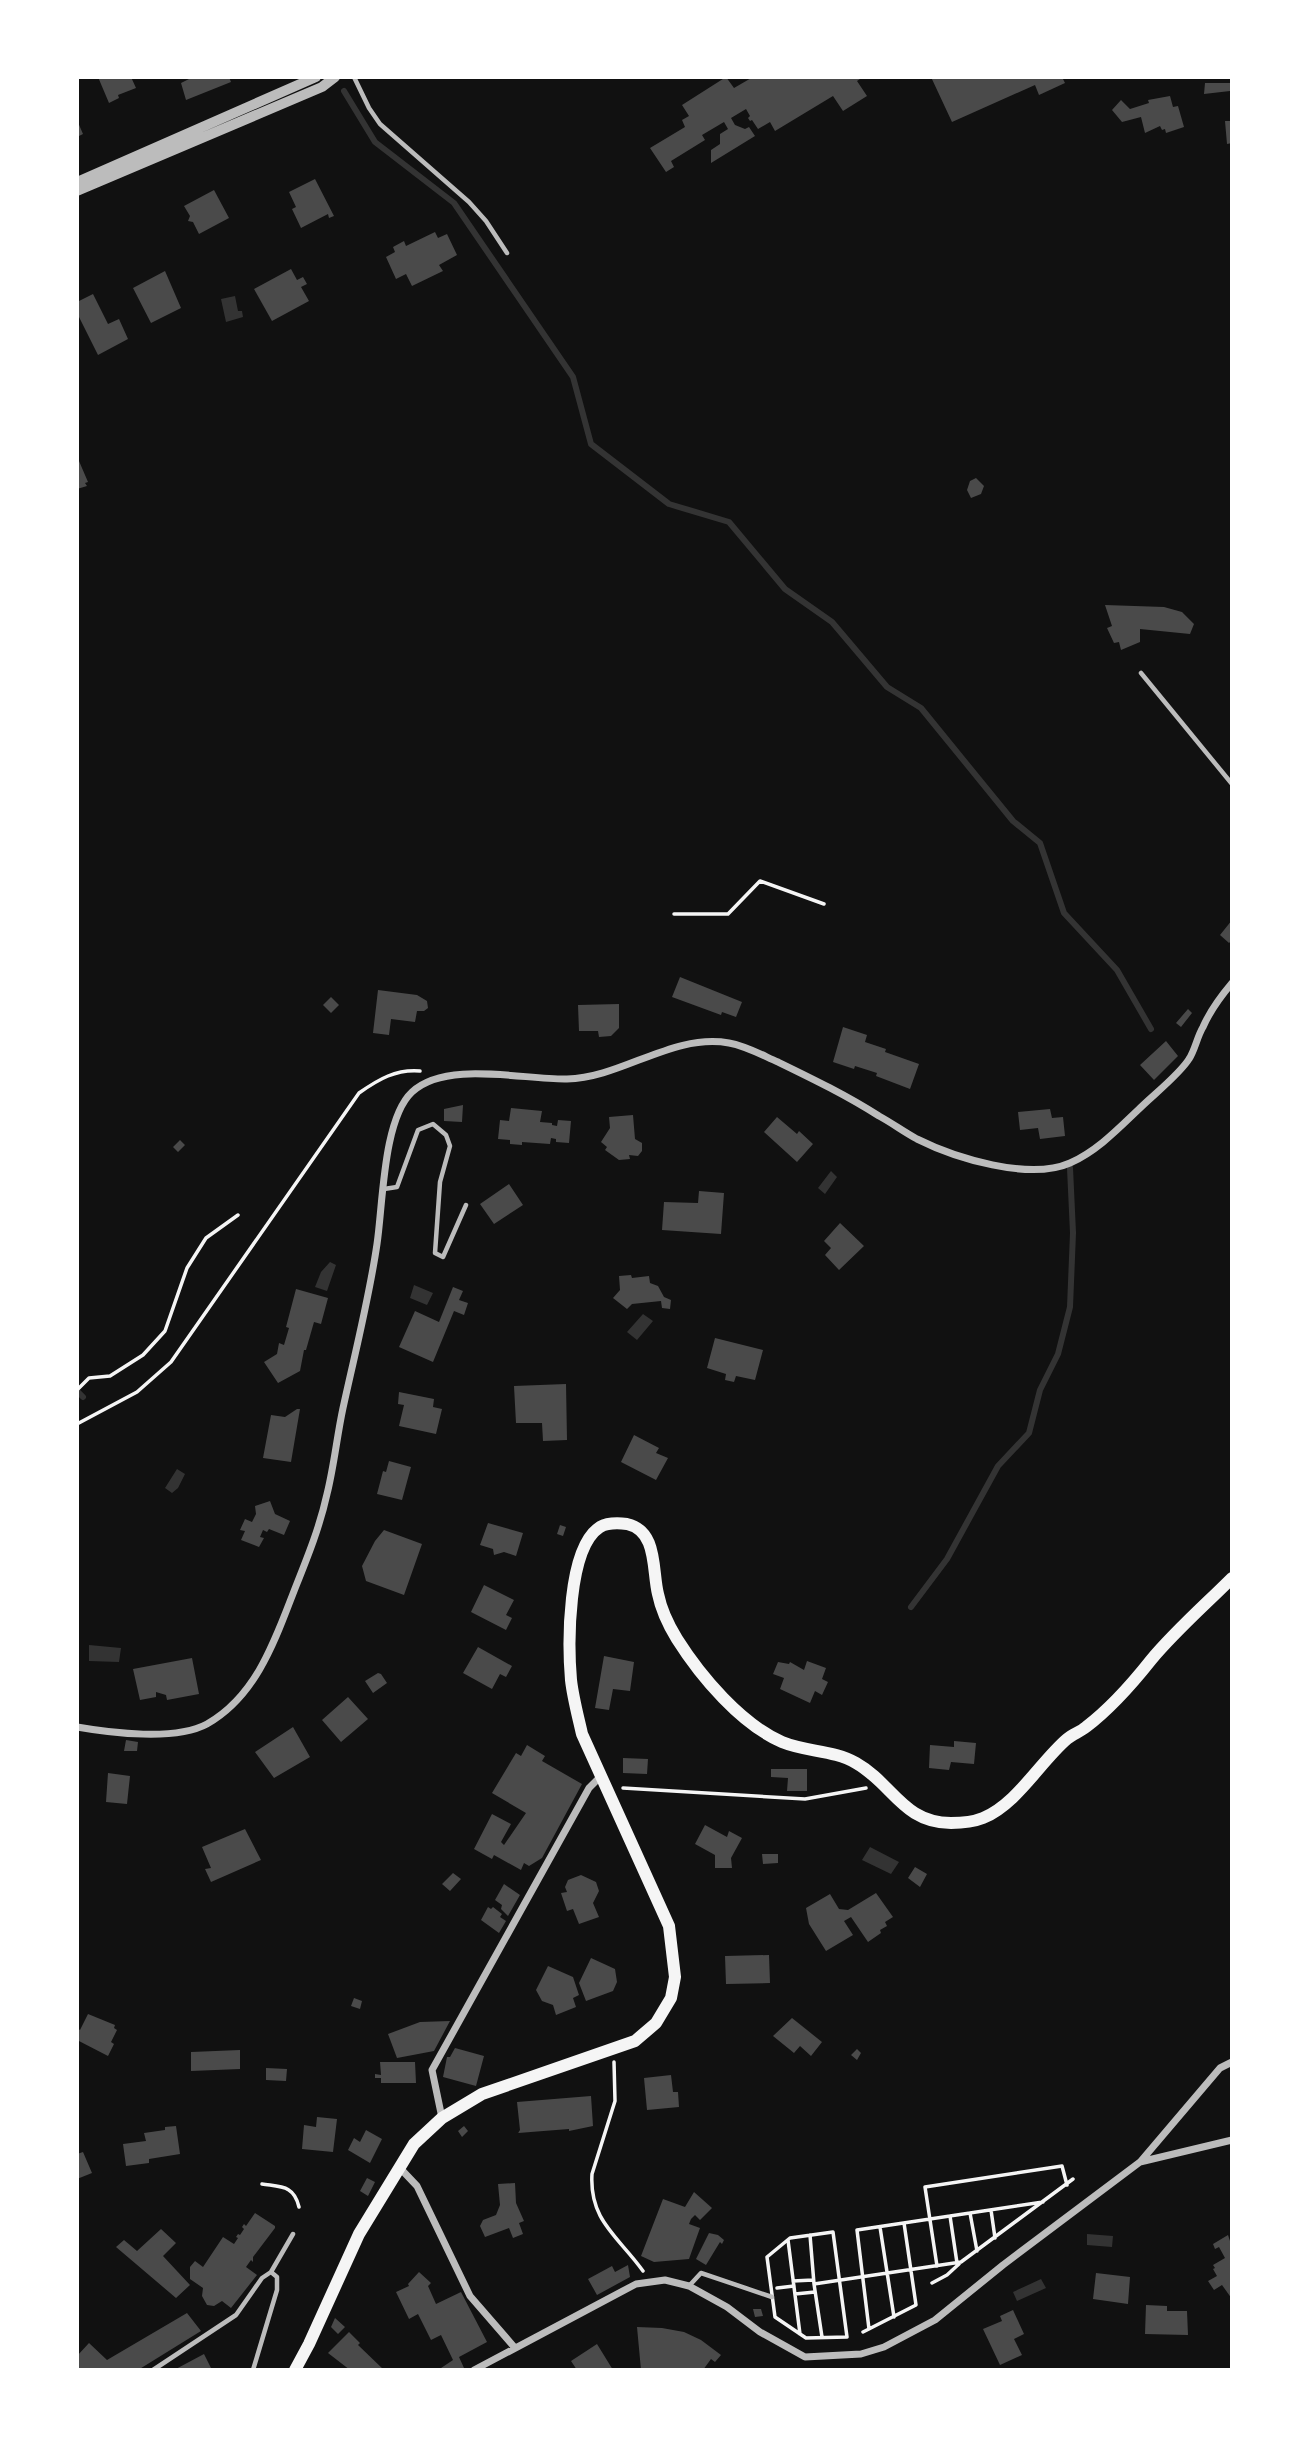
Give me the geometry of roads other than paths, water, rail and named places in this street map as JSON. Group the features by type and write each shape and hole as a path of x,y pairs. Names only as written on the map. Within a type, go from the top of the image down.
{"main road":[{"path":"295,2370 359,2234 398,2166 414,2144 442,2118 482,2094 635,2041 656,2023 671,1998 675,1977 669,1926 582,1734 575,1704 570,1652 577,1567 590,1537 601,1527 620,1523 636,1526 644,1535 650,1544 658,1594 677,1638 715,1690 754,1725 783,1743 857,1763 915,1816 938,1823 961,1823 984,1818 1002,1806 1068,1738 1085,1728 1140,1676 1152,1660 1232,1578"}],"street":[{"path":"77,182 316,77"},
{"path":"77,191 326,85 335,77"},
{"path":"77,1727 113,1734 157,1734 202,1727 230,1708 271,1651 313,1543 327,1495 371,1289 393,1124 400,1106 419,1086 458,1074 548,1079 591,1077 679,1047 704,1041 722,1042 742,1045 837,1090 916,1138 961,1156 1007,1167 1042,1170 1067,1165 1093,1150 1118,1130 1189,1059 1202,1027 1232,983"},
{"path":"442,2118 432,2070 589,1788 601,1775"},
{"path":"474,2370 636,2284 665,2280 689,2286 727,2307 760,2332 805,2357 861,2354 884,2347 935,2320 1014,2256 1140,2162 1220,2068 1232,2062"},
{"path":"1140,2162 1232,2140"},
{"path":"398,2166 417,2186 470,2296 515,2348"}],"lane":[{"path":"354,77 380,124 469,202 486,221 507,254"},
{"path":"1141,673 1232,784"},
{"path":"384,1189 397,1187 418,1130 433,1124 446,1135 450,1146 440,1182 435,1253 443,1257 466,1205"},
{"path":"153,2370 236,2315 262,2278 271,2272 293,2234"},
{"path":"253,2370 277,2290 277,2277 271,2272"},
{"path":"689,2286 701,2273 772,2297"}],"waterway":[{"path":"344,91 375,142 454,203 573,377 591,444 669,504 729,522 785,589 832,622 887,687 921,708 1013,821 1040,843 1064,913 1117,970 1151,1029"},
{"path":"911,1607 947,1559 998,1466 1029,1433 1040,1390 1058,1354 1070,1307 1073,1233 1070,1168"},
{"path":"77,1391 83,1397"}]}
